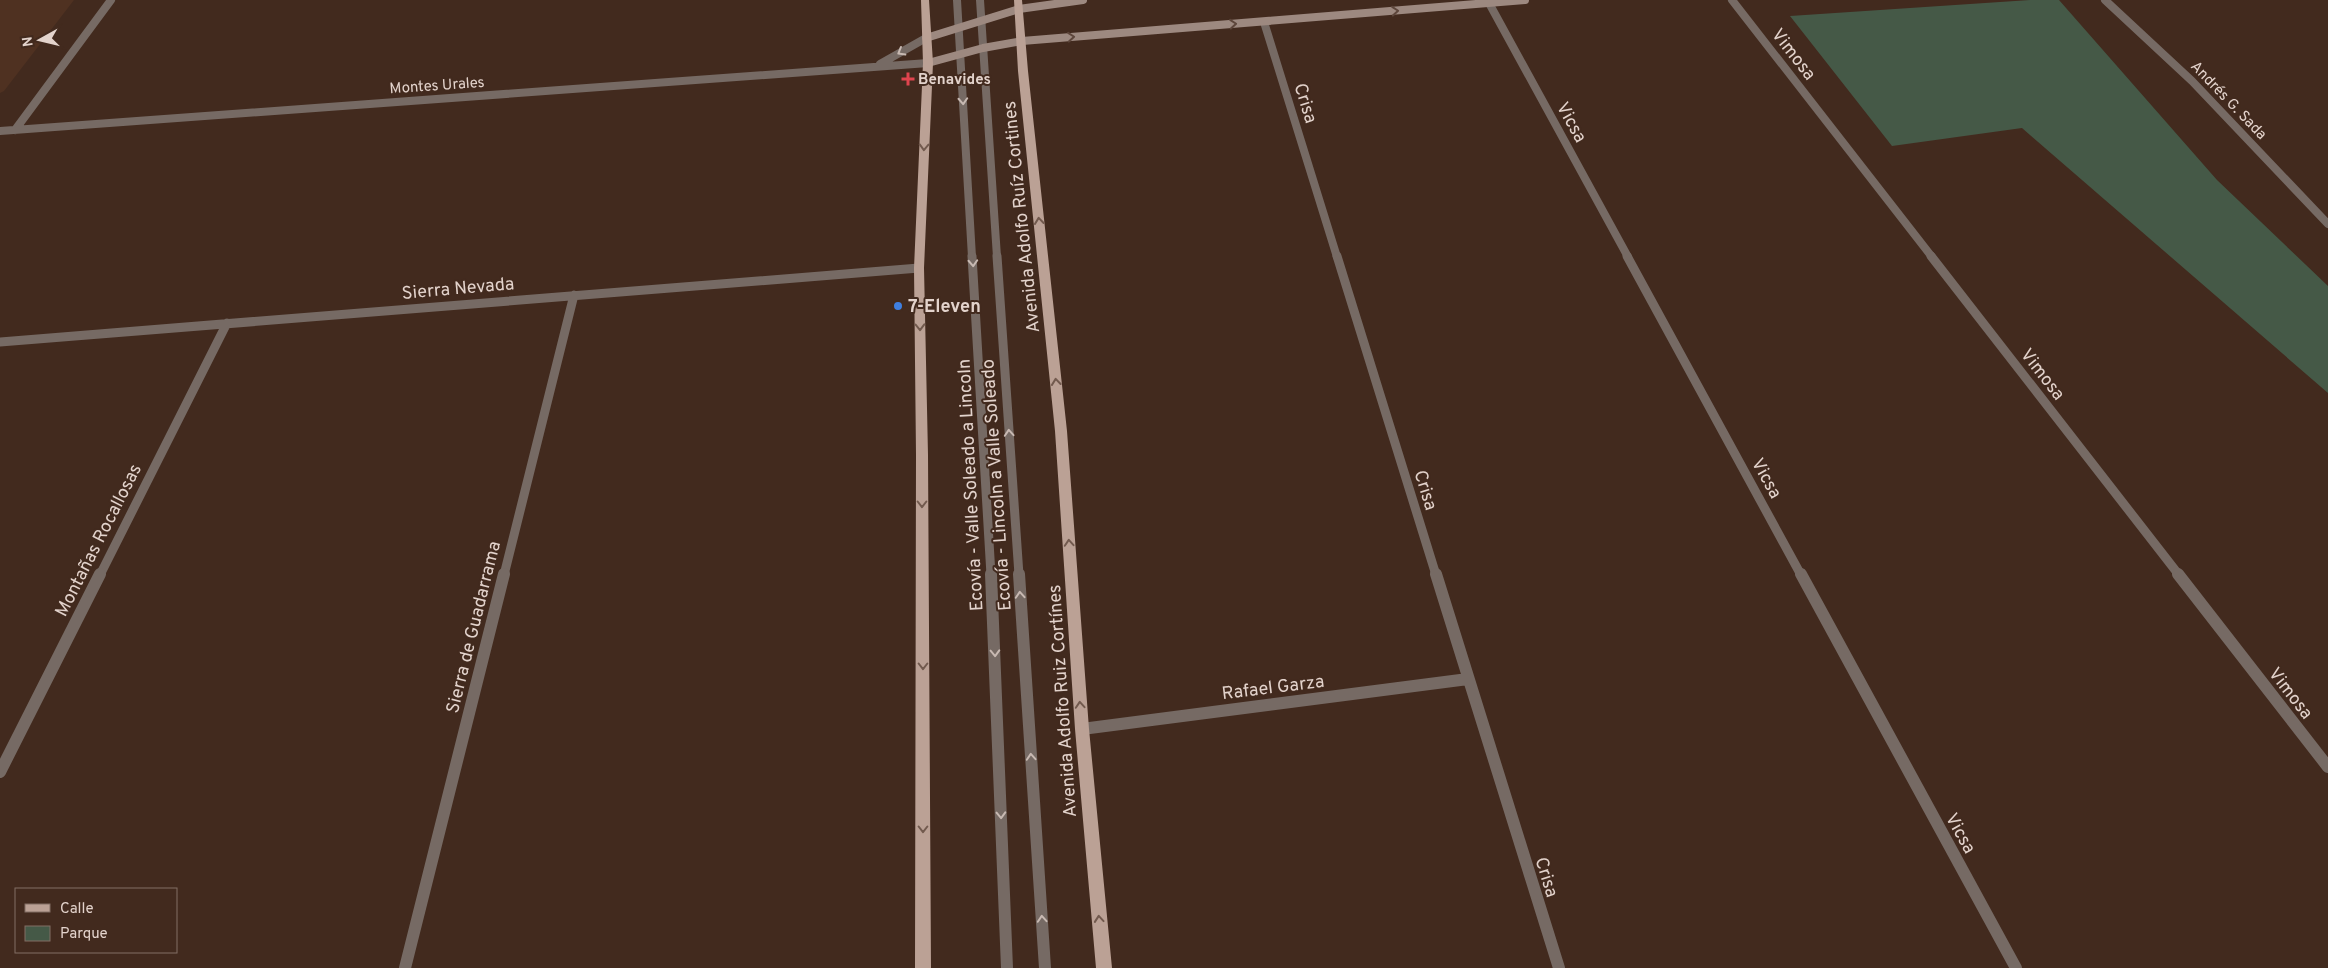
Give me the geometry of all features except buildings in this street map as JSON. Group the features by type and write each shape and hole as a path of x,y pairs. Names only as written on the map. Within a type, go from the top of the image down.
{"main road":[{"path":"923,968 922,455 919,268 928,63 926,0"},
{"path":"926,38 1019,5 1083,0"},
{"path":"928,63 983,48 1022,41 1525,0"},
{"name":"Avenida Adolfo Ruíz Cortines","path":"1019,5 1023,71 1061,431"},
{"name":"Avenida Adolfo Ruiz Cortínes","path":"1061,431 1082,730 1104,968"}],"street":[{"path":"15,130 111,0"},
{"name":"Ecovía - Valle Soleado a Lincoln","path":"957,0 993,610 1007,968"},
{"name":"Ecovía - Lincoln a Valle Soleado","path":"980,0 1046,968"},
{"name":"Vimosa","path":"1732,0 2328,767"},
{"name":"Andrés G. Sada","path":"2105,0 2136,26 2176,65 2328,224"},
{"name":"Vicsa","path":"1488,3 2016,968"},
{"name":"Crisa","path":"1264,22 1559,968"},
{"name":"Montes Urales","path":"877,66 926,38"},
{"name":"Montes Urales","path":"0,131 928,63"},
{"name":"Sierra Nevada","path":"0,342 919,268"},
{"name":"Sierra de Guadarrama","path":"405,968 574,295"},
{"name":"Montañas Rocallosas","path":"0,772 227,323"},
{"name":"Rafael Garza","path":"1082,730 1468,680"}],"shaded area":[{"path":"0,0 74,0 4,91 0,93"}],"green space":[{"path":"2030,0 2059,0 2217,180 2328,286 2328,393 2022,128 1892,146 1790,16"}],"place":[{"name":"Benavides","path":"908,79"},
{"name":"7-Eleven","path":"898,306"}]}
